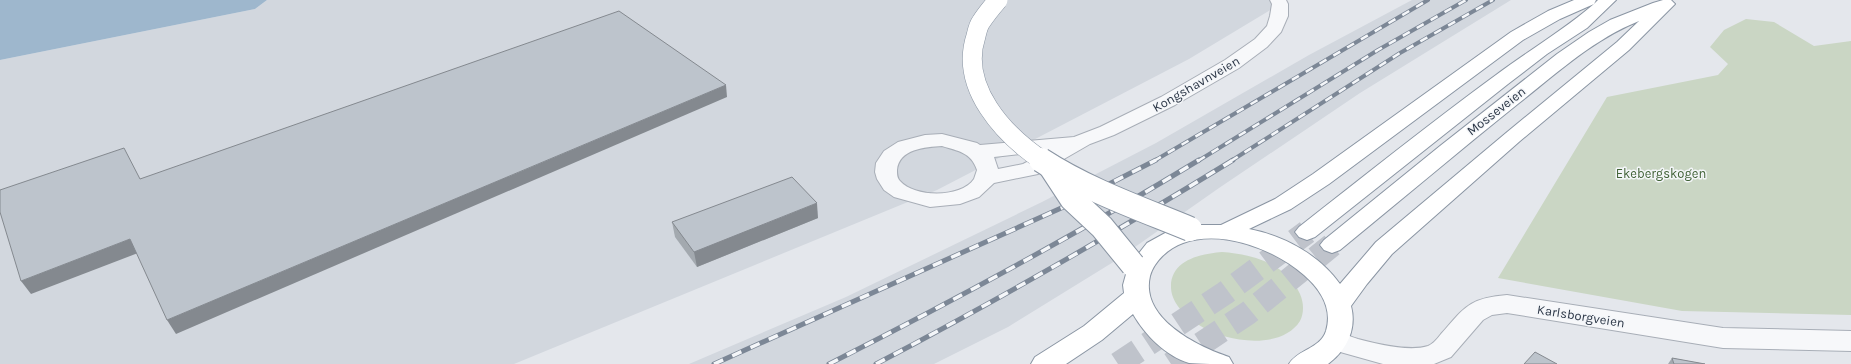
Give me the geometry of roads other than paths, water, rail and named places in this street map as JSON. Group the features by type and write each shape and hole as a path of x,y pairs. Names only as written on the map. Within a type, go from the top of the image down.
{"highway":[{"path":"998,0 977,27 972,43 970,58 976,83 991,111 1003,126 1031,152 1051,167 1094,189 1195,231 1225,232 1250,236 1274,244 1297,255 1316,270 1330,286 1339,304 1341,317 1340,329 1335,341 1324,353 1303,364"},
{"path":"1225,232 1283,204 1322,179 1517,36 1554,15 1588,0"},
{"name":"Mosseveien","path":"1307,232 1506,76 1541,50 1581,24 1608,0"},
{"path":"1339,304 1358,278 1384,248 1622,46 1671,2"},
{"name":"Mosseveien","path":"1332,245 1447,150 1564,58 1616,24 1671,2"},
{"path":"1051,167 1072,199 1102,227 1136,277 1149,321 1173,344 1208,361 1219,364"},
{"path":"1046,364 1092,335 1118,315 1146,256 1160,245 1195,231"}],"street":[{"name":"Kongshavnveien","path":"987,178 1030,169 1083,140 1107,131 1168,101 1250,52 1275,28 1279,16 1280,4 1278,0"},
{"path":"925,140 942,140 968,146 978,152 985,160 988,169 987,178 981,186 971,193 958,198 944,201 928,201 901,193 891,185 886,176 885,167 888,159 896,151 909,144 925,140"},
{"name":"Kongshavnveien","path":"978,152 1083,140"},
{"name":"Karlsborgveien","path":"1335,341 1373,356 1398,359 1424,359 1438,354 1478,309 1492,305 1507,304 1723,338 1851,341"}],"water":[{"path":"0,0 267,0 255,9 0,60"}],"tunnel":[{"path":"1118,364 1225,293 1307,232"},
{"path":"1171,364 1248,313 1332,245"}],"railway":[{"path":"1154,161 1428,0"},
{"path":"1198,161 1378,50 1466,0"},
{"path":"1231,161 1400,53 1493,0"},
{"path":"714,364 1068,205 1156,160"},
{"path":"829,364 1016,265 1108,214 1199,160"},
{"path":"876,364 1056,265 1233,160"}],"park label":[{"name":"Ekebergskogen","path":"1661,173"}]}
